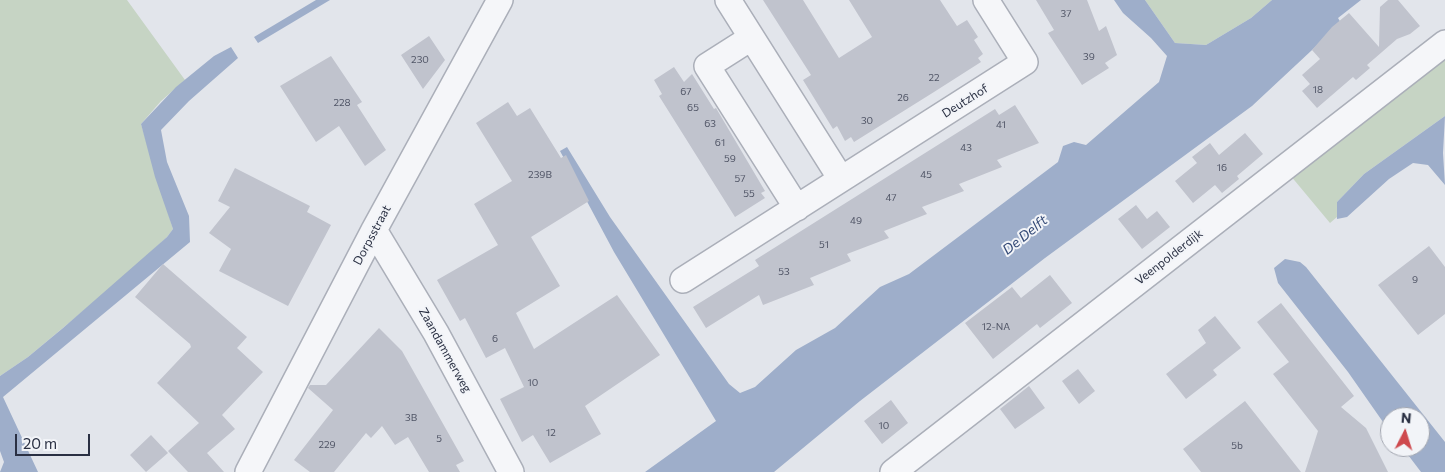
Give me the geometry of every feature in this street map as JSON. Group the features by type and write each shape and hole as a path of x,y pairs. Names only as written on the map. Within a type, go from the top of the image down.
{"street":[{"name":"Dorpsstraat","path":"248,472 374,230 500,0"},
{"path":"728,0 841,179"},
{"name":"Deutzhof","path":"684,280 1025,62 986,0"},
{"path":"751,38 708,66 797,208"},
{"name":"Veenpolderdijk","path":"893,472 1445,42"},
{"name":"Zaandammerweg","path":"374,230 436,333 511,472"}],"green space":[{"path":"0,0 127,0 185,80 161,101 141,124 173,229 130,272 28,357 0,376"},
{"path":"1145,0 1272,0 1251,18 1206,45 1175,43"},
{"path":"1445,52 1445,116 1364,174 1337,202 1337,217 1330,223 1290,175"}],"water":[{"path":"316,0 330,0 258,43 254,37"},
{"name":"De Delft","path":"1114,0 1145,0 1175,43 1206,45 1251,18 1272,0 1361,0 1338,18 1341,23 1252,106 1045,258 860,401 774,472 645,472 716,421 614,252 560,151 567,147 610,217 729,384 740,393 755,387 796,350 835,328 880,287 909,274 1058,162 1063,146 1074,142 1086,145 1159,82 1167,56 1151,38 1123,13"},
{"path":"231,47 238,58 189,101 161,130 167,162 189,216 190,242 3,397 38,472 0,472 4,462 0,451 0,376 28,357 63,328 167,237 173,229 155,177 141,124 176,87 214,56"},
{"path":"1445,116 1443,153 1445,185 1428,165 1413,163 1389,179 1347,217 1337,219 1337,202 1364,174"},
{"path":"1285,259 1300,262 1306,267 1417,407 1380,407 1380,418 1348,372 1278,283 1274,268"},
{"path":"1430,423 1445,442 1445,472 1421,472 1410,457 1430,457"}],"building":[{"path":"763,0 803,0 839,58 872,37 849,0 940,0 957,26 967,20 978,37 974,40 983,54 978,58 981,62 854,142 851,137 845,141 837,126 833,129 803,80 811,75"},
{"path":"1036,0 1087,0 1099,31 1106,26 1117,55 1105,63 1109,68 1082,85 1048,33 1054,30"},
{"path":"1388,0 1398,0 1420,26 1410,34 1397,39 1367,65 1370,68 1356,80 1353,77 1317,108 1302,91 1310,84 1302,75 1320,59 1312,50 1332,27 1349,13 1379,47 1380,7"},
{"path":"429,36 445,60 423,89 401,55"},
{"path":"331,56 362,102 357,105 386,150 365,166 339,126 316,142 280,86"},
{"path":"674,67 684,82 692,74 714,109 716,108 765,191 761,193 765,198 735,217 659,96 662,94 654,80"},
{"path":"508,102 517,116 530,108 561,158 566,155 589,201 531,237 560,286 516,313 534,349 617,295 660,355 585,406 601,434 550,463 533,435 522,442 500,399 524,387 505,348 486,358 465,318 460,321 437,280 498,245 474,204 512,181 476,123"},
{"path":"1015,105 1039,143 997,160 1002,167 959,184 964,191 922,207 927,214 884,231 889,238 847,254 851,261 810,278 814,285 763,305 759,295 706,328 693,307 759,266 755,260 995,109 999,115"},
{"path":"1245,133 1263,154 1237,176 1239,179 1222,193 1215,185 1193,203 1175,181 1197,163 1192,157 1210,143 1219,155"},
{"path":"235,168 310,206 307,212 331,225 288,306 219,271 231,249 209,233 230,207 218,201"},
{"path":"1136,205 1147,219 1157,211 1170,227 1142,249 1118,219"},
{"path":"1429,246 1445,267 1445,314 1418,335 1378,285"},
{"path":"163,264 247,337 237,348 263,372 222,415 235,429 207,453 224,472 188,472 168,451 199,423 157,383 191,347 190,344 135,297"},
{"path":"1050,275 1072,303 1040,328 1037,324 993,359 965,323 1012,287 1021,298"},
{"path":"1281,303 1354,396 1341,407 1366,428 1388,472 1305,472 1318,431 1273,374 1289,362 1257,322"},
{"path":"1215,316 1241,348 1213,370 1217,375 1186,399 1166,374 1206,343 1198,330"},
{"path":"379,328 402,351 464,461 456,465 460,472 429,472 408,437 395,445 382,426 371,438 366,433 334,472 310,472 294,460 333,410 308,388 310,385 326,385"},
{"path":"1078,369 1095,391 1079,404 1062,381"},
{"path":"1029,386 1045,408 1015,429 1000,409"},
{"path":"891,400 908,423 882,444 864,421"},
{"path":"1245,401 1301,472 1201,472 1183,449"},
{"path":"151,435 168,453 146,472 130,455"}]}
